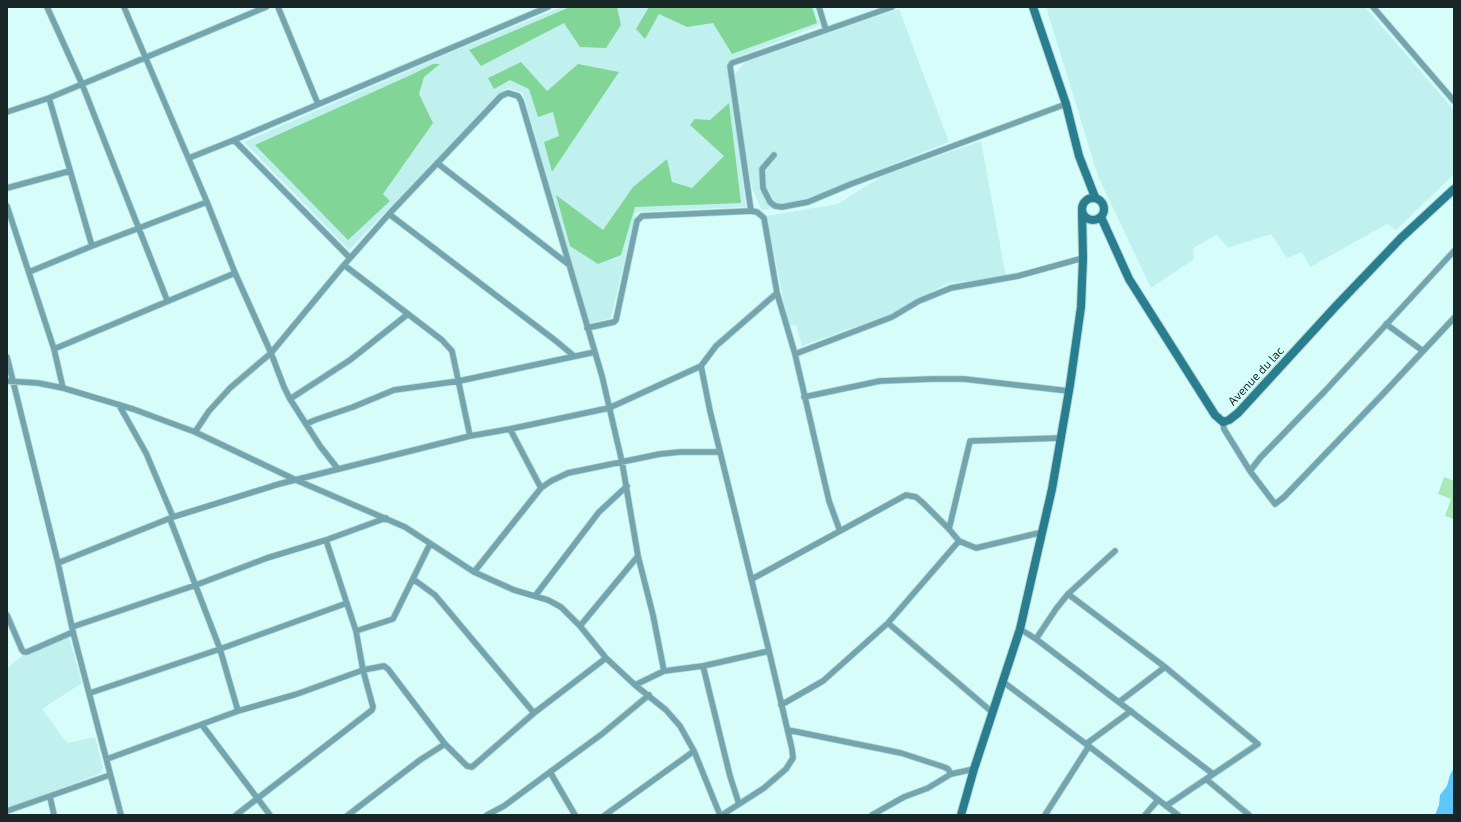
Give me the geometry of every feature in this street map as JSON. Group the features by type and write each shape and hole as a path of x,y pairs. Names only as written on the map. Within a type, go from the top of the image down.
{"main road":[{"path":"1033,7 1066,104 1079,156 1095,197"},
{"name":"Avenue du lac","path":"1101,217 1129,279 1215,415 1223,422 1229,420 1238,413 1336,306 1401,238 1454,189"},
{"path":"961,815 992,712 1020,629 1043,532 1069,391 1081,308 1083,258 1082,212 1083,203 1088,198 1095,197 1101,200 1104,205 1104,212 1101,217 1095,220 1089,220 1082,212"}],"street":[{"path":"47,7 82,84 167,300"},
{"path":"124,7 189,158 235,273 290,399 320,446 338,469"},
{"path":"7,112 50,98 266,7"},
{"path":"278,7 318,104"},
{"path":"189,158 548,7"},
{"path":"819,7 826,30"},
{"path":"751,211 730,68 731,64 892,7"},
{"path":"1376,8 1454,101"},
{"path":"195,432 209,411 230,388 271,353 344,265 389,214 501,96 508,93 518,96 523,108 602,376 622,462 638,556 653,615 664,671"},
{"path":"50,98 92,246"},
{"path":"774,155 762,169 763,188 770,202 775,206 782,207 808,202 851,184 1066,104"},
{"path":"234,140 350,258"},
{"path":"437,163 568,264"},
{"path":"7,188 70,171"},
{"path":"29,272 207,202"},
{"path":"7,206 54,348 63,388"},
{"path":"587,328 614,322 616,320 637,221 642,216 751,211 757,212 764,218 777,294 795,354 829,501 840,531"},
{"path":"389,214 556,340 574,356"},
{"path":"1250,471 1260,458 1325,391 1454,251"},
{"path":"795,354 892,317 919,301 951,288 1018,276 1083,258"},
{"path":"344,265 442,340 452,351 470,436"},
{"path":"54,348 235,273"},
{"path":"58,563 172,518 296,480 470,436 510,430 609,408 701,366 716,346 777,294"},
{"path":"290,399 350,360 408,314"},
{"path":"1223,422 1224,428 1250,471 1275,504 1284,497 1454,318"},
{"path":"1386,324 1423,351"},
{"path":"306,424 394,390 459,381 594,352"},
{"path":"7,357 10,381 58,563 73,629 121,815"},
{"path":"10,381 38,383 63,388 119,405 195,432 296,480 405,527 474,572 514,590 548,600 561,607 580,626 606,658 635,685 666,710 680,726 694,751 721,815 764,788 786,769 793,758 770,651 710,411 701,366"},
{"path":"804,397 880,381 932,379 964,379 1069,391"},
{"path":"119,405 146,453 172,518 220,649 238,711"},
{"path":"510,430 541,488"},
{"path":"948,529 970,441 1060,438"},
{"path":"474,572 541,488 551,481 568,473 670,452 720,452"},
{"path":"535,596 599,512 627,486"},
{"path":"752,579 906,495 916,497 923,503 959,541 976,548 1043,532"},
{"path":"7,615 22,650 27,652 73,629 267,558 326,540 386,518"},
{"path":"236,815 372,710 373,704 363,670 356,632 326,540"},
{"path":"781,705 823,681 888,623 959,541"},
{"path":"356,632 393,619 430,544"},
{"path":"1036,638 1068,594 1115,552"},
{"path":"580,626 638,556"},
{"path":"413,579 435,595 534,713"},
{"path":"1068,594 1165,666 1258,744 1166,806"},
{"path":"90,693 220,649 347,603"},
{"path":"888,623 992,712"},
{"path":"1020,629 1036,638 1213,774"},
{"path":"635,685 664,671 703,666 770,651"},
{"path":"107,759 238,711 297,694 363,670 386,667 445,744 467,766 472,767 534,713 606,658"},
{"path":"703,666 728,768 739,804"},
{"path":"1119,702 1165,666"},
{"path":"1002,681 1178,815"},
{"path":"487,815 504,806 602,734 649,695"},
{"path":"1045,815 1087,745 1131,712"},
{"path":"202,725 270,815"},
{"path":"788,730 901,753 944,767 951,774"},
{"path":"348,815 420,760 445,744"},
{"path":"605,815 694,751"},
{"path":"872,815 904,797 928,788 951,774 974,769"},
{"path":"550,772 575,815"},
{"path":"7,811 110,775"},
{"path":"1206,779 1249,815"},
{"path":"50,797 54,815"},
{"path":"1145,815 1158,800"}],"shaded area":[{"path":"561,7 814,7 820,25 731,60 728,65 746,207 636,212 611,318 589,324 523,93 507,88 489,104 349,250 244,142 452,52"},
{"path":"1046,7 1365,7 1454,110 1454,174 1396,230 1387,224 1310,267 1302,252 1287,258 1271,234 1228,248 1217,235 1193,248 1194,259 1151,288 1098,176"},
{"path":"899,9 949,142 808,198 762,211 752,188 734,76 745,62"},
{"path":"981,141 1006,277 948,283 890,314 802,346 796,325 789,326 766,216 838,204 882,176"},
{"path":"69,637 82,683 42,709 67,743 95,737 103,768 101,773 7,809 7,668 22,656"}],"green space":[{"path":"570,7 617,7 621,25 606,48 580,47 564,23 481,66 469,50"},
{"path":"649,7 812,7 817,23 732,54 713,23 687,27 659,14 645,39 636,29"},
{"path":"521,62 547,91 578,64 619,72 552,172 544,142 559,136 553,112 538,117 529,89 510,80 494,89 488,78"},
{"path":"433,64 440,64 424,77 419,94 433,123 383,194 390,201 348,240 255,145 413,74"},
{"path":"729,103 741,203 635,207 621,255 598,264 570,246 556,195 603,230 633,187 667,159 672,182 692,188 724,156 690,125 695,119 710,120"},
{"path":"1444,477 1454,481 1454,500 1438,494"},
{"path":"1451,499 1454,500 1454,519 1445,516"}],"water":[{"path":"1454,768 1454,815 1435,815 1439,805 1440,795 1447,786"}]}
